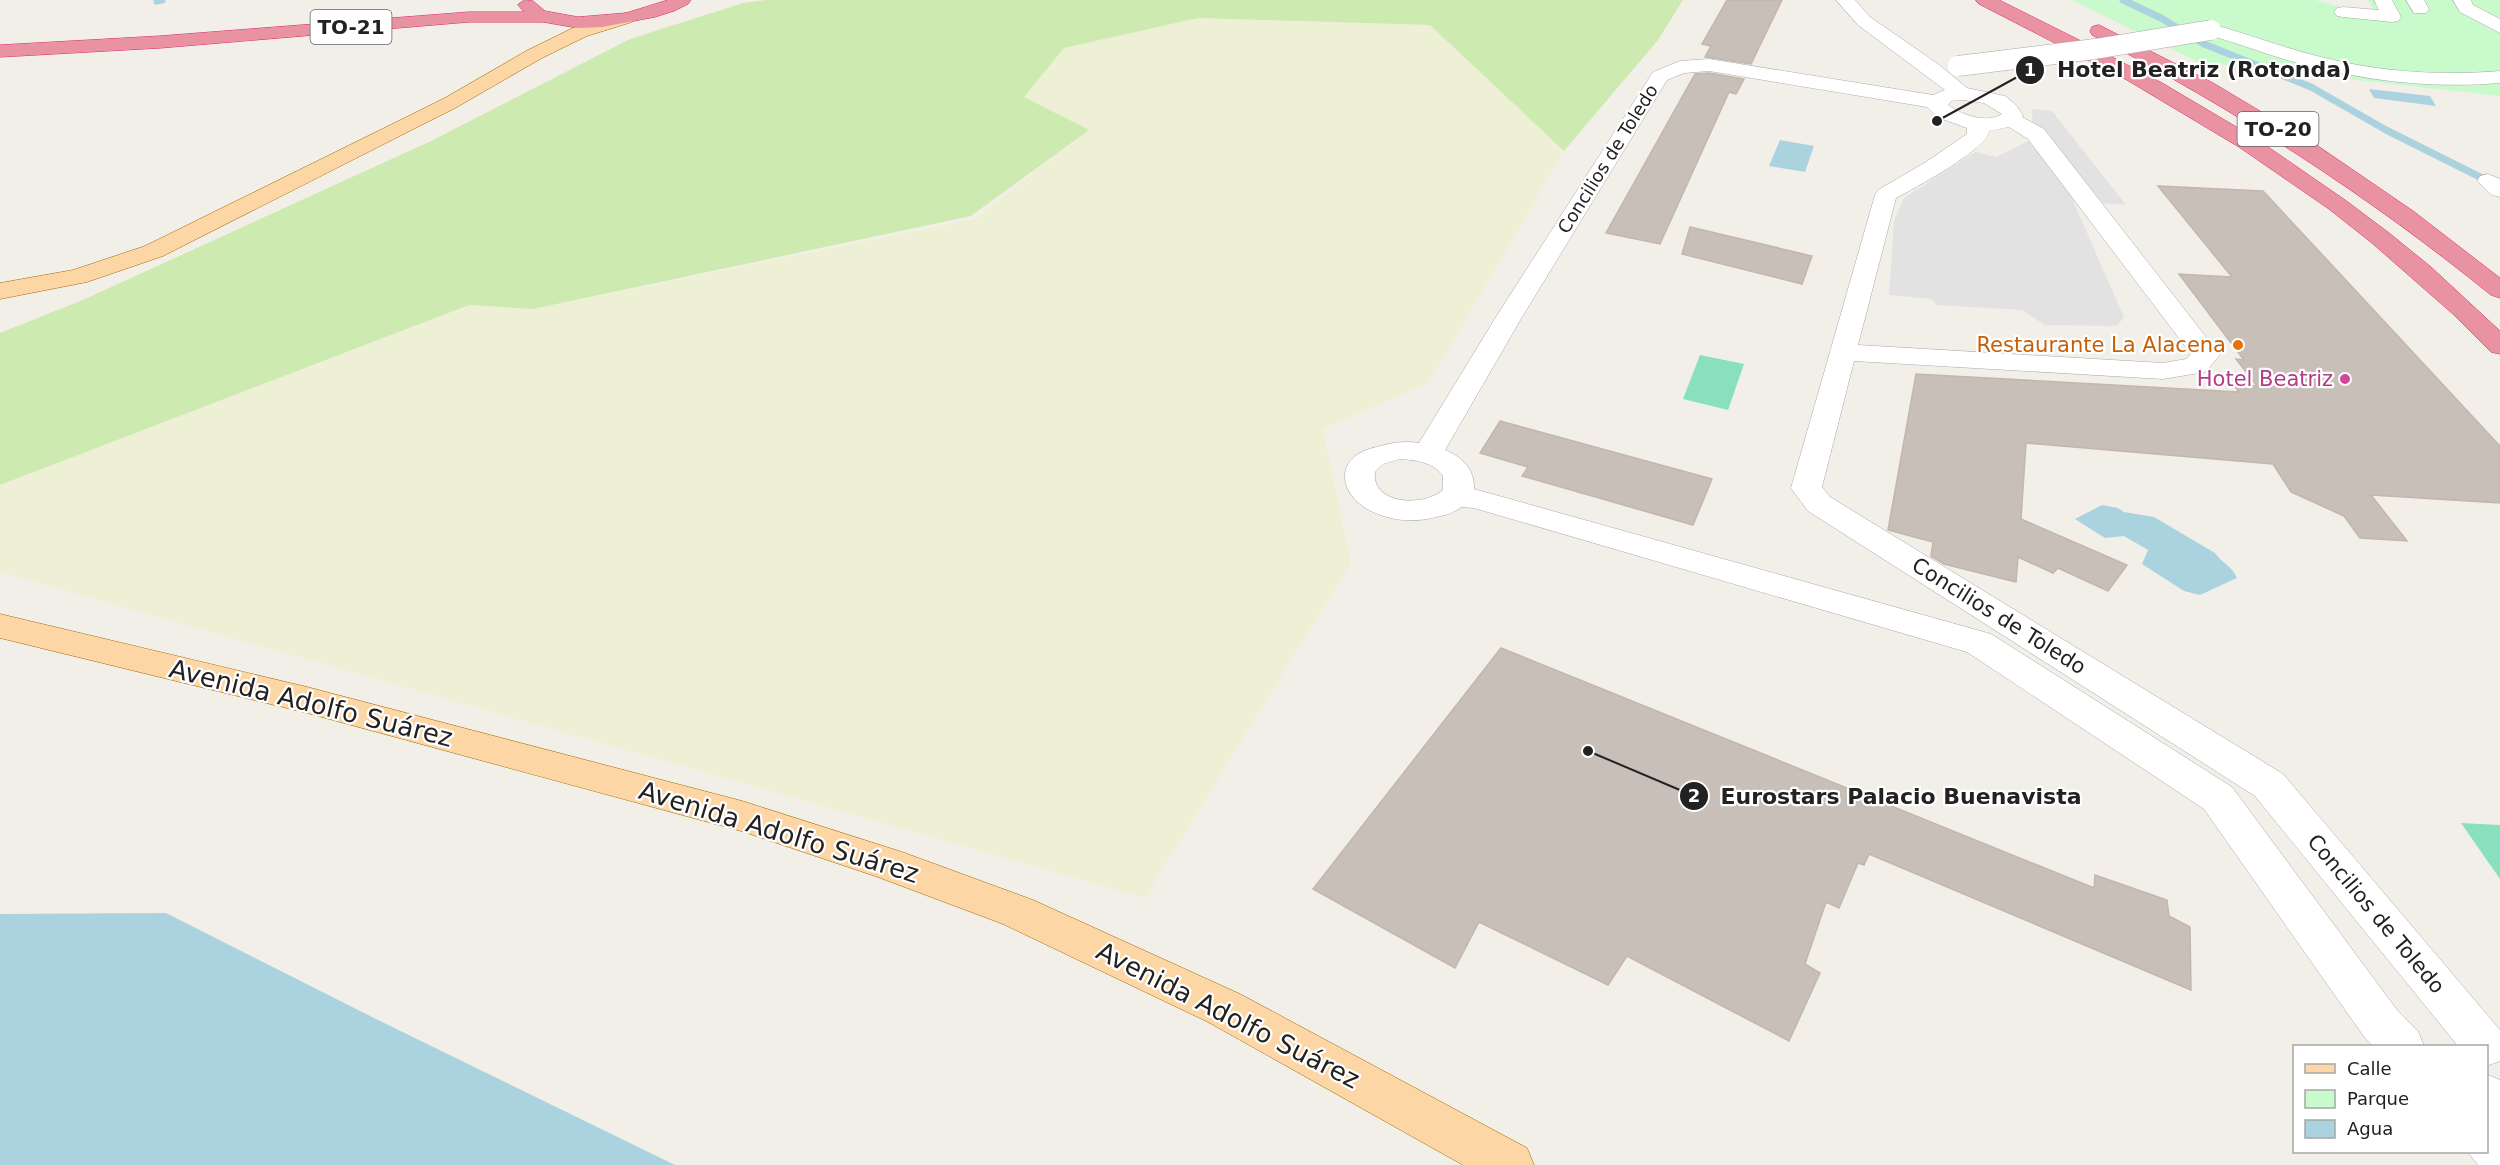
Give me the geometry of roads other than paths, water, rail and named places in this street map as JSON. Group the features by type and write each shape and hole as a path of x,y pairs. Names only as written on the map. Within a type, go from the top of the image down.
{"highway":[{"path":"527,0 527,5 532,12 546,18"},
{"name":"TO-21","path":"0,51 160,42 469,17 546,18 584,22 652,13 682,0"},
{"path":"1971,0 2004,16 2057,36"},
{"name":"TO-20","path":"1985,0 2156,87 2279,165 2388,244 2500,346"},
{"name":"TO-20","path":"2083,23 2154,58 2287,135 2396,207 2500,290"}],"main road":[{"path":"535,54 551,29 546,18"},
{"path":"0,291 78,277 154,251 422,118 535,54 580,32 626,18"},
{"name":"Avenida Adolfo Suárez","path":"0,626 307,699 731,813 888,864 1018,912 1224,1008 1510,1165"}],"street":[{"path":"1845,0 1864,21 1931,68 1962,94"},
{"path":"2343,12 2392,17 2383,0"},
{"path":"2462,0 2466,8 2500,27"},
{"path":"1958,66 2085,50 2211,30 2238,36 2295,56 2373,73 2455,79 2500,77"},
{"name":"Concilios de Toledo","path":"1428,453 1509,317 1660,76 1688,65 1709,65 1937,102"},
{"path":"1962,94 1986,97 2005,105 2013,115 1998,123 1978,123 1944,113 1937,102 1945,96 1962,94"},
{"path":"1843,352 2163,371 2195,366 2206,355 2036,134 2010,118"},
{"name":"Concilios de Toledo","path":"1978,123 1978,136 1886,195 1806,488 1820,504 2269,785 2484,1045"},
{"path":"1398,450 1428,453 1452,467 1458,476 1459,486 1455,496 1434,509 1402,511 1373,501 1358,484 1358,474 1362,465 1371,458 1398,450"},
{"name":"Concilios de Toledo","path":"1455,496 1487,502 1979,643 2218,798 2399,1039"},
{"name":"Concilios de Toledo","path":"2488,1050 2500,1069"},
{"path":"2488,1139 2500,1154"}],"water":[{"path":"2369,89 2430,96 2436,106 2374,98"},
{"path":"1780,140 1814,146 1805,172 1769,166"},
{"path":"2102,505 2118,508 2124,512 2154,517 2215,553 2237,578 2200,595 2184,591 2142,564 2148,550 2124,536 2105,538 2075,519"},
{"path":"166,913 374,1018 675,1165 0,1165 0,914"}],"waterway":[{"path":"157,1 162,0"},
{"path":"2123,0 2161,18 2204,44 2311,87 2386,130 2488,181"}],"place":[{"name":"Hotel Beatriz (Rotonda)","path":"1937,121"},
{"name":"Restaurante La Alacena","path":"2238,345"},
{"name":"Hotel Beatriz","path":"2345,379"},
{"name":"Eurostars Palacio Buenavista","path":"1588,751"}]}
